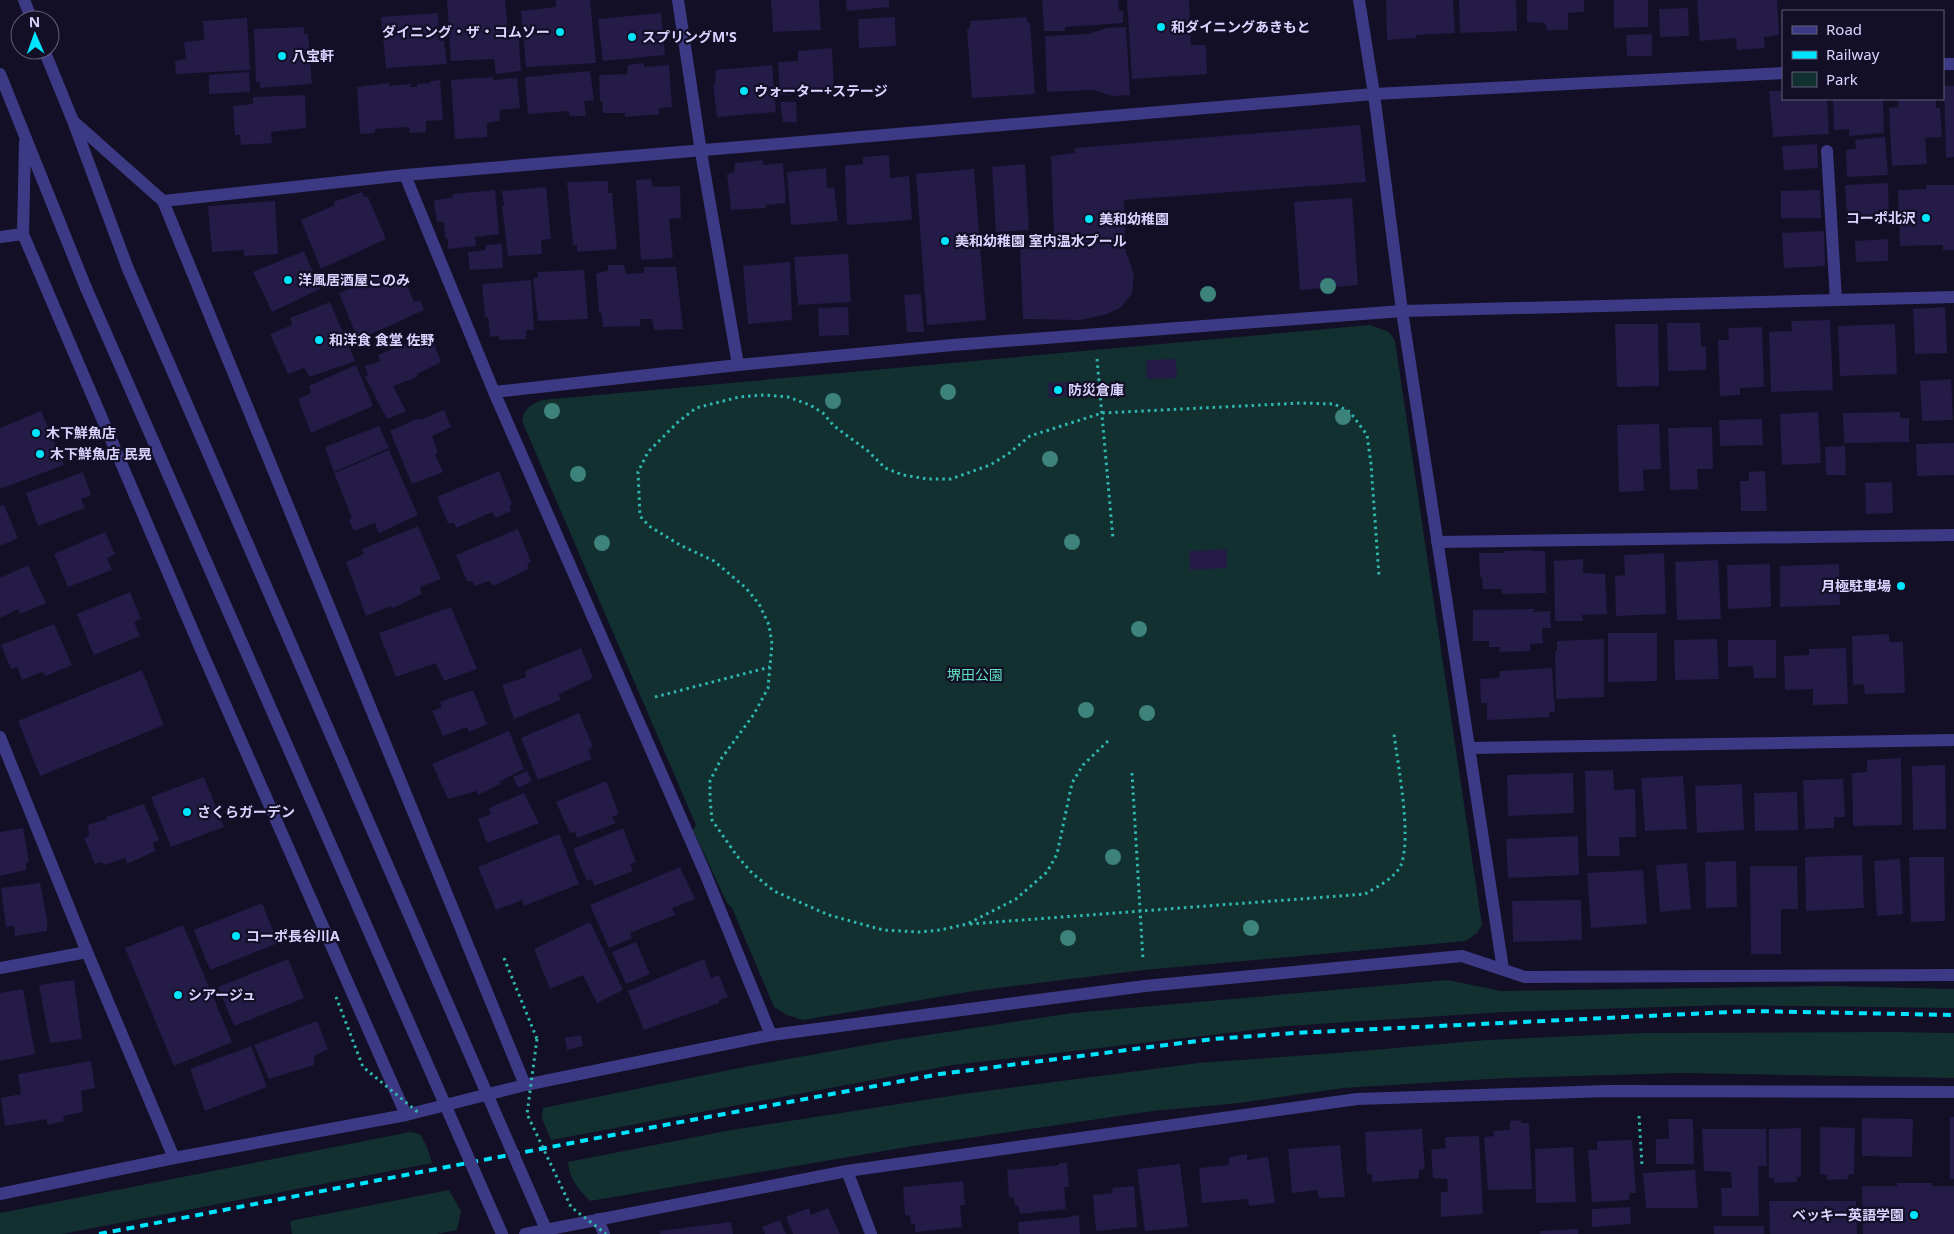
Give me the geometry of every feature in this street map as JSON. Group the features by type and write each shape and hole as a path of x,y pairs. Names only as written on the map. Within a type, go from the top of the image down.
{"street":[{"path":"678,0 701,152 738,365"},
{"path":"1359,0 1374,94 1402,311 1503,969"},
{"path":"48,60 73,121 128,270 548,1234"},
{"path":"163,201 405,175 701,152 1374,94 1782,73"},
{"path":"0,74 86,288 502,1234"},
{"path":"73,121 163,201 525,1085"},
{"path":"25,136 23,234 202,652 406,1115"},
{"path":"1827,151 1836,300"},
{"path":"405,175 494,392 705,873 771,1035"},
{"path":"0,237 23,234"},
{"path":"494,392 953,344 1402,311 1954,297"},
{"path":"1437,542 1954,535"},
{"path":"0,737 86,952 174,1158"},
{"path":"1470,748 1954,740"},
{"path":"0,968 86,952"},
{"path":"0,1194 174,1158 406,1115 525,1085 771,1035 1145,986 1462,956 1525,977 1954,975"},
{"path":"525,1234 848,1172 1357,1099 1638,1091 1954,1092"},
{"path":"848,1172 871,1234"},
{"path":"598,1220 605,1234"}],"path":[{"path":"1094,334 1113,540"},
{"path":"1378,576 1371,464 1367,435 1350,412 1334,404 1302,403 1102,413 1030,436 1008,454 974,471 951,479 928,480 903,475 885,468 868,451 834,426 823,413 810,405 788,397 765,395 739,397 696,408 678,422 648,452 638,472 640,516 649,526 680,545 714,561 746,588 759,604 769,625 772,644 768,688 754,714 721,759 710,781 712,820 737,856 752,873 774,891 829,915 883,930 919,932 967,924 1365,894 1386,882 1400,865 1405,838 1404,812 1394,734"},
{"path":"631,703 770,667"},
{"path":"967,924 1016,899 1047,872 1057,854 1072,783 1083,765 1108,741"},
{"path":"1132,773 1145,986"},
{"path":"504,958 537,1038 527,1114 570,1206 605,1234"},
{"path":"336,997 363,1067 427,1120"},
{"path":"1638,1091 1642,1166"}],"green space":[{"name":"堺田公園","path":"1370,325 1389,332 1395,341 1482,925 1477,933 1466,941 1144,970 974,991 803,1020 787,1015 774,1007 732,908 727,903 693,830 696,825 522,421 526,410 531,405 542,400"},
{"path":"1448,980 1501,991 1831,986 1954,989 1954,1008 1727,1005 1504,1012 1287,1026 953,1065 551,1140 542,1119 543,1108 749,1066 888,1041 1072,1013"},
{"path":"1642,1033 1954,1033 1954,1078 1680,1073 1506,1078 1343,1088 1239,1103 1153,1111 913,1146 590,1201 572,1179 568,1162 731,1130 963,1094 1198,1063 1487,1040"},
{"path":"410,1132 420,1134 432,1163 62,1234 0,1234 0,1213"},
{"path":"449,1190 461,1211 457,1230 437,1234 292,1234 290,1221"}],"building":[{"path":"447,0 505,0 508,30 518,28 521,71 496,74 494,59 451,61"},
{"path":"556,0 590,0 596,63 526,67 521,11 556,7"},
{"path":"771,0 819,0 821,30 773,32"},
{"path":"846,0 889,0 889,7 847,11"},
{"path":"1042,0 1118,0 1119,11 1123,11 1123,23 1065,27 1065,31 1044,31"},
{"path":"1127,0 1189,0 1191,45 1206,45 1207,74 1132,79"},
{"path":"1386,0 1453,0 1455,33 1416,35 1416,38 1387,40"},
{"path":"1459,0 1516,0 1517,31 1460,33"},
{"path":"1527,0 1584,0 1584,12 1568,13 1568,30 1547,30 1545,23 1527,22"},
{"path":"1614,0 1648,0 1648,27 1614,28"},
{"path":"1697,0 1777,0 1779,35 1764,37 1765,48 1737,50 1736,38 1700,41"},
{"path":"1688,8 1689,36 1660,37 1659,9"},
{"path":"438,13 439,41 444,40 447,64 386,68 381,17"},
{"name":"スプリングM'S","path":"661,13 665,55 603,61 598,19"},
{"path":"895,17 896,46 859,48 858,19"},
{"path":"1027,17 1027,22 1030,22 1035,94 972,98 967,29 970,28 970,21"},
{"path":"247,18 250,70 176,74 175,61 186,59 184,42 204,40 203,21"},
{"path":"304,27 304,34 308,34 312,84 260,88 260,82 256,82 254,29"},
{"path":"1126,27 1130,95 1112,96 1093,90 1047,92 1045,36 1089,34 1106,28"},
{"path":"1652,34 1652,56 1627,56 1626,35"},
{"path":"832,48 834,91 780,95 778,62 798,61 798,51"},
{"path":"644,63 644,67 669,65 672,107 659,108 659,114 625,117 625,113 603,113 602,101 600,101 599,75 627,74 628,65"},
{"path":"772,65 776,112 717,117 713,84 715,84 716,70"},
{"path":"590,71 594,100 584,101 586,116 570,116 569,111 528,114 526,77"},
{"path":"249,72 250,92 209,94 209,75"},
{"path":"493,77 494,80 517,78 520,108 500,110 499,121 487,123 487,137 455,139 451,80"},
{"path":"440,80 443,120 426,121 426,132 410,133 409,127 375,129 375,133 360,134 357,87 389,83 389,86 410,84 410,87 417,87 417,84"},
{"path":"1944,86 1954,86 1954,157 1946,158"},
{"path":"1769,91 1782,91 1782,100 1827,100 1829,134 1773,137"},
{"path":"305,95 306,128 271,132 272,143 241,145 240,135 235,135 233,106 253,104 253,97"},
{"path":"1833,100 1883,100 1884,133 1849,136 1849,129 1834,130"},
{"path":"1898,100 1936,100 1936,108 1940,108 1942,137 1925,138 1927,164 1892,166 1889,108 1898,107"},
{"path":"780,102 796,102 797,122 783,122"},
{"name":"美和幼稚園","path":"1360,125 1366,182 1124,200 1125,238 1118,239 1117,247 1125,249 1134,275 1132,294 1120,308 1107,314 1081,320 1023,319 1020,247 1040,246 1046,240 1054,238 1051,156 1075,153 1075,148"},
{"path":"1885,137 1888,175 1847,177 1846,150 1856,149 1855,140"},
{"path":"1817,144 1818,168 1784,170 1782,146"},
{"path":"889,155 890,178 909,176 912,220 847,225 845,166 863,164 863,157"},
{"path":"763,160 763,165 783,163 786,203 766,205 766,208 731,210 727,174 734,172 735,163"},
{"path":"1025,164 1029,230 996,232 992,167"},
{"path":"826,168 827,188 834,187 838,221 791,225 787,172"},
{"path":"974,169 986,320 927,325 916,174"},
{"path":"651,179 653,187 680,186 681,218 669,219 673,258 641,260 636,180"},
{"path":"608,181 608,193 612,193 617,249 577,252 577,245 573,245 567,182"},
{"path":"1888,183 1889,218 1847,220 1845,185"},
{"name":"コーポ北沢","path":"1926,185 1954,185 1954,250 1943,250 1943,245 1900,246 1898,190 1926,189"},
{"path":"546,187 551,239 541,240 542,254 508,256 502,191"},
{"path":"495,190 499,234 475,237 476,246 448,249 444,222 437,222 434,200 452,198 453,194"},
{"path":"1820,190 1821,218 1781,218 1781,191"},
{"path":"362,192 364,197 368,197 386,239 321,269 301,220 335,205 333,202"},
{"path":"1352,198 1358,285 1300,290 1294,202"},
{"path":"275,201 278,254 244,256 244,250 212,252 208,206"},
{"path":"1824,231 1825,266 1784,268 1782,233"},
{"path":"1888,239 1888,261 1856,262 1855,241"},
{"path":"502,244 503,268 470,270 468,252 486,250 486,245"},
{"path":"304,251 320,289 272,312 253,272"},
{"path":"848,254 851,302 798,305 794,257"},
{"path":"790,262 792,320 748,324 743,266"},
{"path":"608,265 624,265 626,274 644,273 644,267 676,267 683,329 654,330 652,319 640,319 640,326 603,327 601,312 599,312 596,273 608,271"},
{"path":"584,270 588,319 538,321 533,278 538,278 537,272"},
{"path":"388,274 389,278 398,275 403,286 407,285 414,302 420,300 424,310 358,340 339,293"},
{"path":"531,280 534,330 526,330 526,339 499,340 499,336 490,337 488,317 485,317 482,284"},
{"path":"921,294 924,332 907,332 904,295"},
{"path":"330,302 355,361 310,377 304,368 288,374 270,334 292,325 290,318"},
{"path":"848,307 849,335 819,336 818,308"},
{"path":"1945,307 1947,353 1915,354 1913,309"},
{"path":"1830,320 1833,390 1771,392 1769,332 1792,331 1791,321"},
{"path":"1667,323 1700,323 1701,346 1706,346 1706,370 1668,371"},
{"path":"1615,324 1658,324 1659,386 1617,387"},
{"path":"1895,324 1897,374 1840,376 1838,326"},
{"path":"1762,327 1764,387 1740,388 1740,395 1720,396 1718,340 1729,340 1728,328"},
{"path":"430,334 441,362 417,374 417,377 393,386 406,411 387,419 365,377 368,375 365,366 380,361 378,355"},
{"path":"1176,359 1177,378 1147,379 1146,360"},
{"path":"356,365 373,406 311,433 298,399 311,393 309,386"},
{"path":"1951,379 1953,420 1922,421 1920,381"},
{"name":"防災倉庫","path":"1067,382 1069,396 1049,398 1048,383"},
{"path":"444,410 451,427 432,436 438,453 435,454 443,472 412,484 390,431 419,418 420,420"},
{"path":"41,411 64,465 0,489 0,428"},
{"path":"1818,412 1821,463 1782,465 1780,414"},
{"path":"1900,412 1900,418 1909,418 1909,442 1844,443 1843,413"},
{"path":"1762,419 1763,445 1720,446 1719,420"},
{"path":"1659,424 1661,469 1643,470 1644,491 1619,492 1617,425"},
{"path":"379,426 389,448 334,472 325,447"},
{"path":"1712,427 1713,469 1697,469 1698,489 1670,490 1668,428"},
{"path":"1954,443 1954,475 1917,476 1916,444"},
{"path":"1845,446 1846,475 1826,475 1825,447"},
{"path":"389,450 418,515 379,533 375,523 354,531 349,520 352,518 334,473"},
{"path":"499,471 512,504 509,506 511,511 496,518 492,512 456,528 454,523 448,523 437,497"},
{"path":"1765,471 1767,511 1741,511 1740,481 1749,481 1749,472"},
{"path":"83,472 91,495 81,499 85,508 38,526 26,493"},
{"path":"1892,482 1893,513 1866,514 1865,483"},
{"path":"4,505 18,538 0,546 0,506"},
{"path":"418,526 441,579 420,587 422,594 393,608 391,606 366,616 346,562 364,554 362,549"},
{"path":"518,529 531,562 527,564 529,569 493,586 489,581 475,586 472,581 467,581 456,555"},
{"path":"105,532 115,554 107,558 112,570 68,587 54,554"},
{"path":"1227,549 1227,568 1190,570 1189,551"},
{"path":"1545,551 1546,593 1502,594 1502,589 1483,589 1482,577 1480,577 1479,553"},
{"path":"1664,553 1666,614 1616,616 1615,576 1625,575 1624,555"},
{"path":"1583,559 1583,573 1605,574 1607,614 1582,615 1583,621 1555,621 1554,561"},
{"path":"1718,560 1721,619 1677,620 1675,562"},
{"path":"1770,564 1771,607 1728,609 1727,565"},
{"path":"1839,564 1840,605 1780,607 1780,566"},
{"path":"28,565 46,603 20,614 18,609 0,618 0,578"},
{"path":"130,592 141,619 134,622 140,636 94,655 77,614"},
{"path":"451,607 477,669 444,681 436,663 396,677 379,633"},
{"path":"1534,609 1534,612 1550,611 1551,628 1542,628 1543,643 1530,644 1530,651 1499,652 1500,647 1489,647 1489,641 1473,641 1473,610"},
{"path":"54,624 72,665 46,676 42,672 22,680 17,667 11,669 1,645"},
{"path":"1608,633 1657,633 1657,681 1608,682"},
{"path":"1889,634 1889,642 1903,642 1905,693 1865,694 1864,684 1853,685 1852,636"},
{"path":"1604,639 1604,697 1556,699 1555,651 1557,651 1557,641"},
{"path":"1717,639 1719,679 1675,680 1674,640"},
{"path":"1728,640 1776,640 1776,678 1754,678 1753,666 1728,667"},
{"path":"581,648 593,678 559,694 560,700 514,719 502,685 526,677 525,671"},
{"path":"1846,648 1848,704 1813,705 1813,689 1785,690 1784,656 1809,655 1809,649"},
{"path":"1552,668 1555,712 1549,712 1550,717 1487,720 1487,703 1481,703 1480,679 1499,678 1500,671"},
{"path":"142,670 164,725 40,776 18,721"},
{"path":"473,690 487,724 469,732 467,727 443,736 432,711 442,707 440,702"},
{"path":"579,713 593,747 588,750 592,759 538,780 521,738"},
{"path":"509,731 524,769 499,782 501,784 478,795 477,791 448,799 432,764"},
{"path":"1901,758 1902,825 1853,826 1852,773 1867,772 1867,760"},
{"path":"1945,765 1946,829 1913,830 1912,766"},
{"path":"1613,770 1614,790 1635,789 1636,837 1619,837 1620,856 1587,856 1585,771"},
{"path":"527,771 532,781 518,788 513,777"},
{"path":"1573,773 1574,813 1508,816 1507,775"},
{"path":"1683,776 1687,829 1645,831 1641,778"},
{"name":"さくらガーデン","path":"204,777 224,827 171,847 151,797"},
{"path":"1843,779 1845,817 1834,817 1834,828 1805,829 1803,780"},
{"path":"606,781 619,814 612,817 616,823 577,838 575,832 570,833 556,802"},
{"path":"1742,784 1744,830 1697,833 1695,786"},
{"path":"1797,792 1798,830 1755,831 1754,793"},
{"path":"524,793 539,823 487,843 478,819 491,814 489,808"},
{"path":"144,804 159,840 153,843 155,851 127,864 125,858 105,865 101,862 95,864 84,838 89,836 88,825"},
{"path":"23,828 29,862 26,863 26,870 0,876 0,832"},
{"path":"623,828 636,862 630,864 633,871 594,886 592,879 587,881 573,849"},
{"path":"559,834 579,884 524,906 522,900 496,910 478,867"},
{"path":"1578,836 1579,875 1508,878 1506,839"},
{"path":"1862,855 1864,908 1806,911 1805,857"},
{"path":"1909,857 1944,857 1945,921 1911,922"},
{"path":"1900,859 1903,914 1877,916 1874,861"},
{"path":"1736,861 1737,907 1706,908 1705,862"},
{"path":"1687,863 1691,909 1660,912 1656,865"},
{"path":"1750,866 1797,866 1798,909 1781,909 1781,954 1751,954"},
{"path":"680,867 695,899 672,908 675,915 630,933 632,938 609,948 590,905"},
{"path":"1643,870 1647,924 1591,928 1587,873"},
{"path":"40,883 47,919 47,931 15,936 14,926 6,927 1,888"},
{"path":"1581,900 1582,940 1513,942 1512,901"},
{"name":"コーポ長谷川A","path":"262,903 278,943 210,970 194,930"},
{"path":"590,922 623,990 597,1003 583,975 550,989 534,949"},
{"name":"シアージュ","path":"183,925 232,1042 174,1066 125,948"},
{"path":"636,942 650,974 626,984 612,952"},
{"path":"288,959 304,998 234,1026 218,987"},
{"path":"704,959 711,978 719,975 728,997 719,1000 719,1003 644,1030 628,991"},
{"path":"74,980 82,1039 50,1043 39,985"},
{"path":"23,989 35,1054 0,1061 0,993"},
{"path":"317,1021 328,1049 314,1056 314,1065 269,1079 254,1045"},
{"path":"581,1035 583,1046 567,1050 565,1038"},
{"path":"251,1046 267,1087 205,1111 190,1069"},
{"path":"91,1061 95,1088 81,1091 83,1112 63,1116 64,1121 47,1125 47,1119 5,1126 1,1098 21,1094 18,1074"},
{"path":"1950,1117 1954,1117 1954,1179 1950,1179"},
{"path":"1862,1118 1913,1119 1912,1157 1862,1156"},
{"path":"1668,1119 1693,1119 1694,1164 1656,1164 1656,1139 1669,1139"},
{"path":"1521,1120 1521,1123 1529,1123 1532,1189 1488,1190 1484,1137 1494,1136 1493,1131 1510,1130 1510,1121"},
{"path":"1820,1127 1855,1128 1854,1174 1848,1175 1849,1179 1827,1180 1827,1175 1820,1174"},
{"path":"1801,1128 1801,1177 1797,1177 1797,1182 1774,1183 1774,1178 1769,1178 1769,1129"},
{"path":"1422,1129 1425,1169 1419,1170 1419,1178 1372,1182 1372,1174 1367,1174 1365,1132"},
{"path":"1702,1129 1766,1129 1767,1166 1758,1166 1759,1216 1722,1216 1721,1188 1732,1188 1731,1172 1704,1171"},
{"path":"1479,1136 1483,1214 1441,1217 1441,1192 1448,1192 1447,1179 1433,1178 1431,1150 1446,1148 1445,1137"},
{"path":"1632,1140 1636,1193 1630,1193 1629,1200 1592,1202 1588,1150 1597,1150 1597,1141"},
{"path":"1340,1145 1345,1197 1319,1198 1317,1190 1292,1193 1288,1149"},
{"path":"1573,1147 1576,1202 1536,1203 1535,1149"},
{"path":"1247,1154 1247,1160 1268,1157 1275,1203 1249,1206 1248,1199 1202,1203 1199,1168 1229,1165 1229,1157"},
{"path":"1059,1163 1067,1163 1069,1187 1064,1187 1066,1209 1020,1214 1018,1206 1015,1205 1014,1198 1009,1197 1007,1170 1059,1165"},
{"path":"1180,1164 1188,1227 1145,1231 1137,1169"},
{"path":"1695,1170 1698,1208 1646,1208 1643,1173"},
{"path":"963,1181 965,1205 960,1205 962,1227 915,1232 915,1224 911,1224 910,1216 905,1215 903,1187"},
{"path":"1897,1183 1932,1183 1931,1186 1954,1186 1954,1234 1863,1234 1862,1186 1897,1186"},
{"path":"1134,1186 1137,1227 1096,1231 1093,1195 1113,1193 1112,1188"},
{"path":"1769,1201 1856,1201 1857,1234 1770,1234"},
{"path":"1630,1207 1631,1224 1592,1227 1592,1209"},
{"path":"809,1208 811,1215 828,1208 840,1234 793,1234 786,1217"},
{"path":"1079,1215 1080,1234 1019,1234 1018,1222"},
{"path":"780,1220 786,1234 765,1234 762,1227"},
{"path":"731,1222 733,1234 660,1234 659,1231"},
{"path":"1714,1226 1764,1226 1764,1234 1714,1234"},
{"path":"1578,1229 1578,1234 1540,1234 1540,1231"}],"railway":[{"path":"99,1234 940,1074 1213,1039 1294,1033 1751,1011 1954,1015"}],"place":[{"name":"和ダイニングあきもと","path":"1161,27"},
{"name":"ダイニング・ザ・コムソー","path":"560,32"},
{"name":"スプリングM'S","path":"632,37"},
{"name":"八宝軒","path":"282,56"},
{"name":"ウォーター+ステージ","path":"744,91"},
{"name":"コーポ北沢","path":"1926,218"},
{"name":"美和幼稚園","path":"1089,219"},
{"name":"美和幼稚園 室内温水プール","path":"945,241"},
{"name":"洋風居酒屋このみ","path":"288,280"},
{"name":"和洋食 食堂 佐野","path":"319,340"},
{"name":"防災倉庫","path":"1058,390"},
{"name":"木下鮮魚店","path":"36,433"},
{"name":"木下鮮魚店 民晃","path":"40,454"},
{"name":"月極駐車場","path":"1901,586"},
{"name":"さくらガーデン","path":"187,812"},
{"name":"コーポ長谷川A","path":"236,936"},
{"name":"シアージュ","path":"178,995"},
{"name":"ベッキー英語学園","path":"1914,1215"}]}
